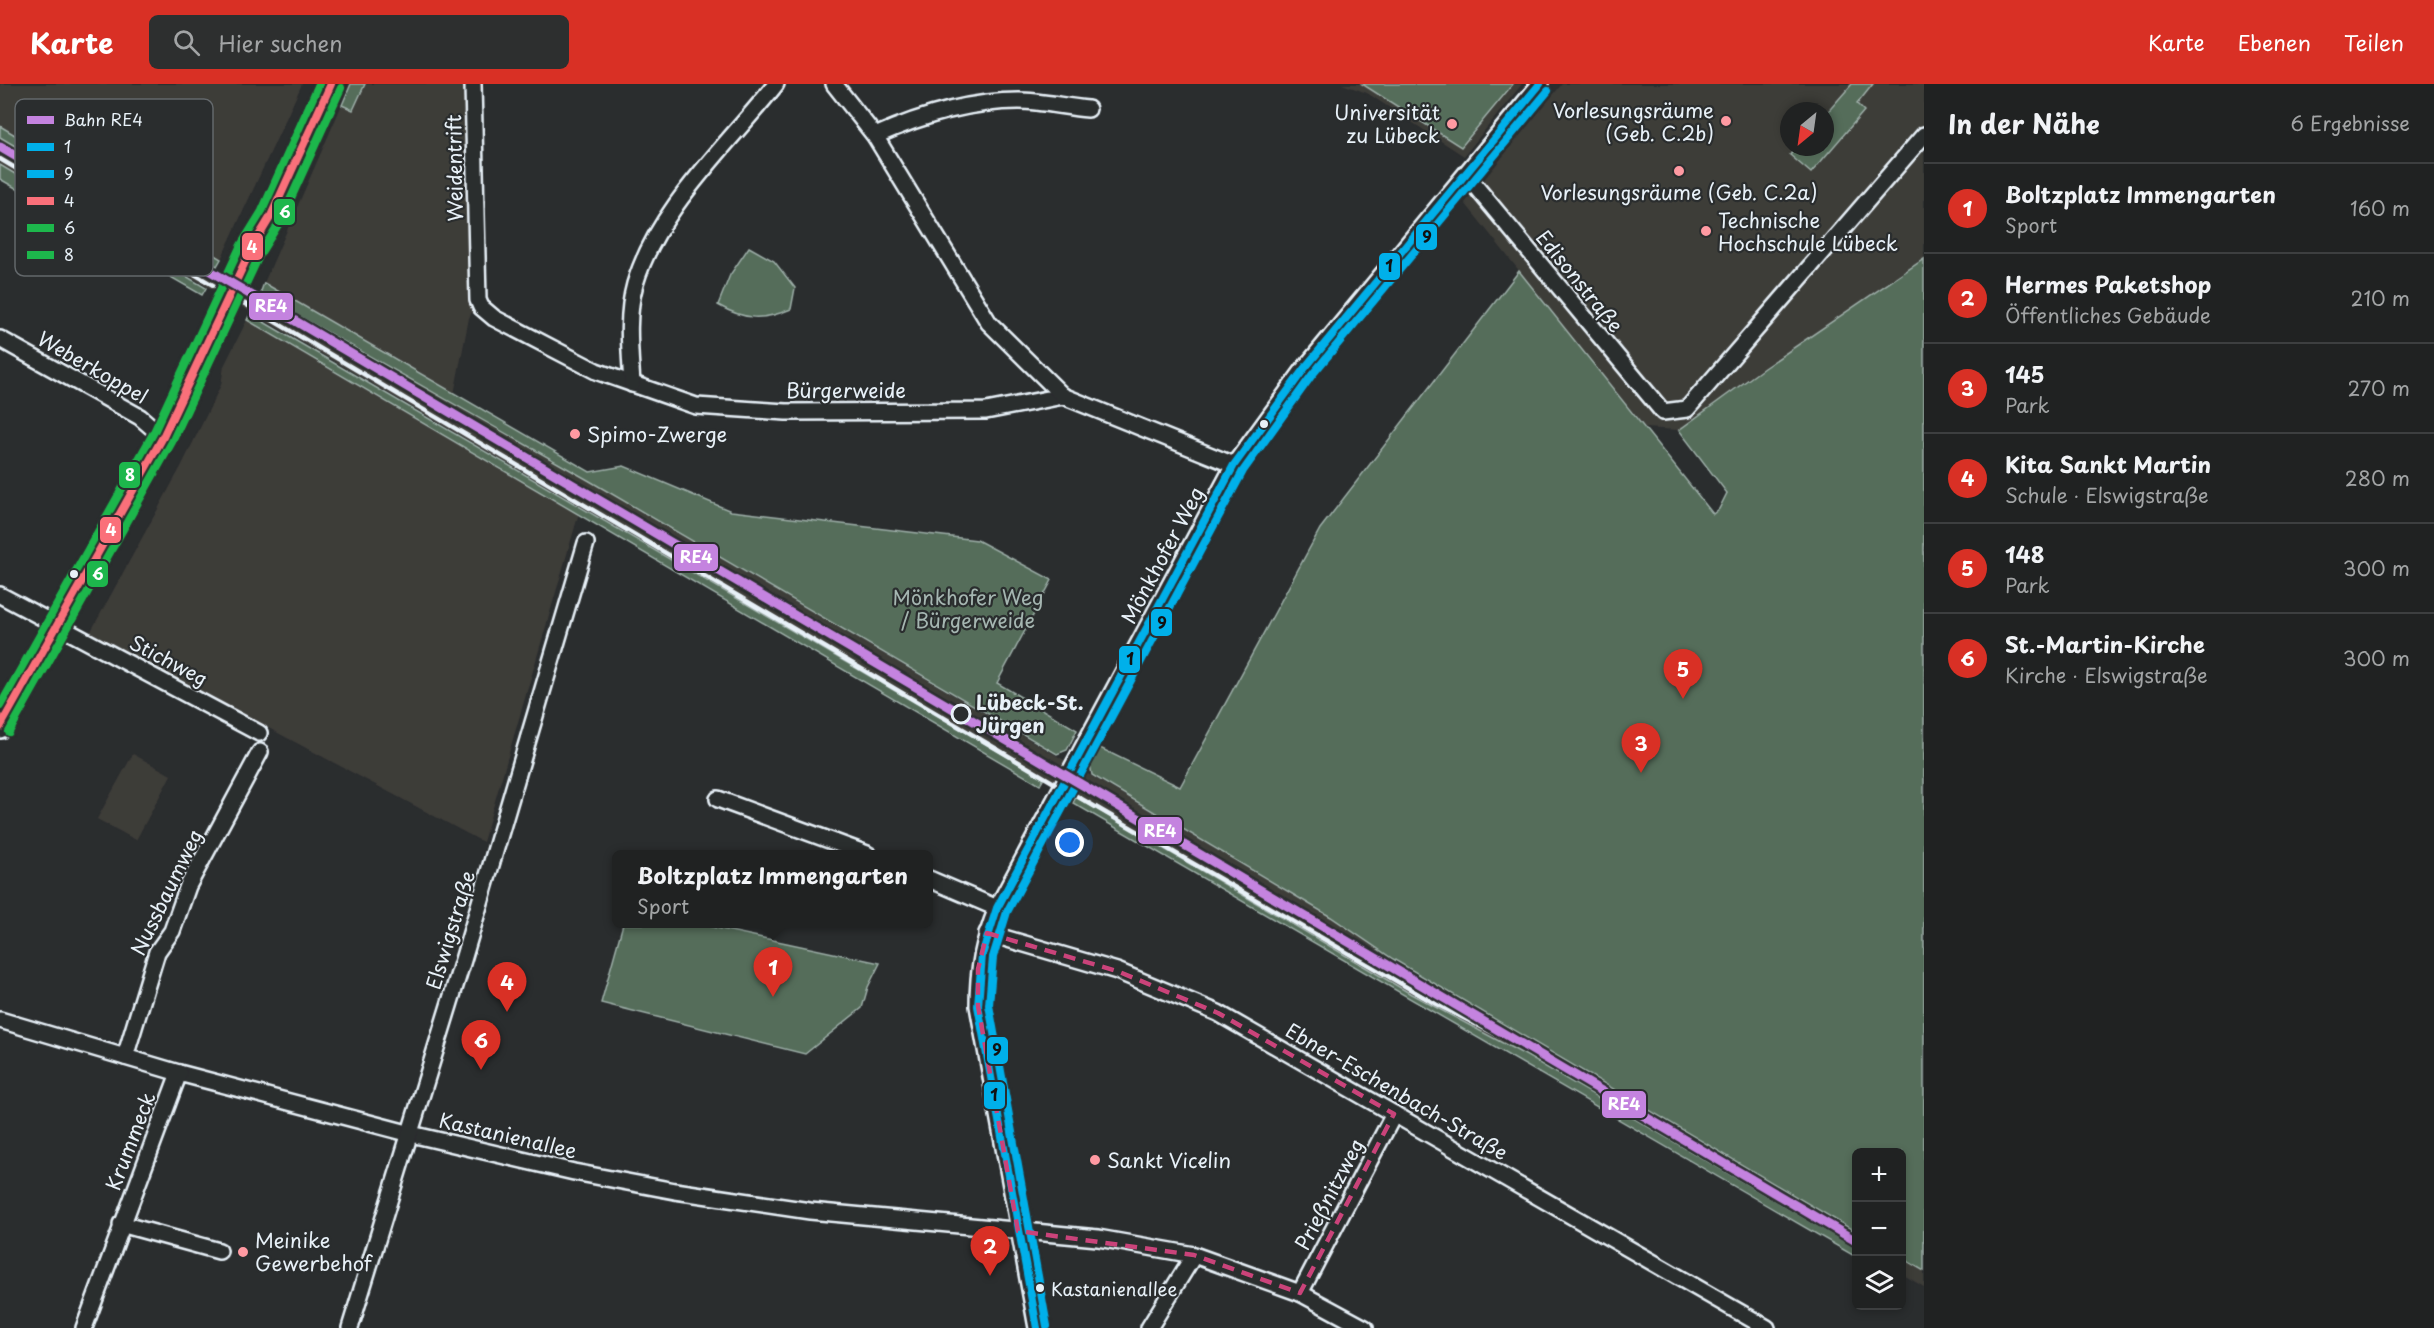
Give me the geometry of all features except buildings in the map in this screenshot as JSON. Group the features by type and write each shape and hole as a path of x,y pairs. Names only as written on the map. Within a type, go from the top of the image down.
{"main road":[{"path":"252,249 254,224 316,84"},
{"path":"0,727 163,437 252,249 271,216 331,84"}],"street":[{"name":"Weidentrift","path":"473,84 477,251"},
{"path":"632,384 629,321 634,286 646,257 666,221 776,84"},
{"path":"834,84 875,136 989,323 1063,396 1234,465"},
{"name":"Mönkhofer Weg","path":"1037,1328 978,1006 978,969 987,933 997,908 1234,465 1304,369 1540,84"},
{"path":"875,136 922,116 973,106 1018,101 1088,109"},
{"name":"Edisonstraße","path":"1466,175 1663,412 1687,409 1924,135"},
{"name":"Bürgerweide","path":"477,251 478,300 486,312 596,371 696,406 786,412 986,411 1063,396"},
{"name":"Weberkoppel","path":"0,339 140,417 163,437"},
{"name":"Elswigstraße","path":"350,1328 411,1134 586,543"},
{"name":"Stichweg","path":"0,595 259,733"},
{"name":"Nussbaumweg","path":"125,1057 157,952 172,931 188,886 260,752"},
{"path":"718,799 854,850"},
{"path":"933,881 997,908"},
{"name":"Ebner-Eschenbach-Straße","path":"987,933 1117,971 1218,1013 1767,1328"},
{"name":"Kastanienallee","path":"0,1020 179,1073 411,1134 675,1191 881,1219 1098,1238 1194,1256 1300,1293 1365,1328"},
{"name":"Krummeck","path":"84,1328 179,1073"},
{"name":"Prießnitzweg","path":"1300,1293 1394,1114"},
{"path":"122,1224 219,1251"},
{"path":"1149,1328 1194,1256"}],"highlighted area":[{"path":"987,933 1117,971 1218,1013 1394,1114 1300,1293 1194,1255 1018,1231 978,1006 978,969"}],"shaded area":[{"path":"0,84 302,84 221,259 213,254 213,99 15,99 15,135 0,126"},
{"path":"351,84 473,84 478,300 469,318 454,394 264,283"},
{"name":"Universität zu Lübeck","path":"1342,84 1522,84 1464,156 1367,93"},
{"name":"Technische Hochschule Lübeck","path":"1562,84 1924,84 1924,259 1764,368 1679,430 1645,428 1465,203"},
{"path":"0,137 15,146 15,174 0,165"},
{"path":"213,266 588,480 1331,917 1393,959 1852,1230 1852,1246 1527,1056 1411,994 189,276 213,276"},
{"path":"247,320 579,513 483,842 90,633 182,465 221,385 224,366"},
{"path":"133,754 171,775 136,840 97,819"},
{"path":"1906,1260 1924,1271 1924,1287 1906,1276"}],"green space":[{"path":"351,84 365,84 353,110 342,105"},
{"name":"Universität zu Lübeck","path":"1362,84 1513,84 1461,147"},
{"path":"1852,84 1873,84 1857,104 1864,111 1834,146 1834,105"},
{"path":"0,126 15,135 15,146 0,137"},
{"path":"1791,156 1826,156 1811,173"},
{"path":"0,165 15,174 15,188 0,179"},
{"path":"749,247 774,261 795,288 791,309 771,316 754,317 736,314 718,305 730,275"},
{"path":"213,254 221,259 217,266 213,264"},
{"path":"1924,259 1924,1271 1906,1260 1906,1148 1852,1148 1852,1230 1393,959 1331,917 1092,775 1090,763 1098,747 1180,787 1320,529 1519,271 1713,514 1719,509 1727,493 1679,430 1764,368"},
{"path":"169,276 186,276 206,288 202,295"},
{"name":"Mönkhofer Weg / Bürgerweide","path":"264,283 590,472 624,466 731,511 977,540 1052,580 997,683 1077,730 1067,750 1057,754 588,480 260,294"},
{"path":"250,314 1044,778 1040,785 247,320"},
{"path":"1076,797 1411,994 1527,1056 1852,1246 1852,1255 1073,803"},
{"path":"622,928 717,928 880,963 868,987 862,1008 805,1054 601,1003"}],"railway":[{"path":"0,159 15,168"},
{"path":"198,276 1061,787 1436,1004 1556,1065"}],"rail line":[{"name":"RE4","path":"0,147 15,156"},
{"name":"RE4","path":"213,273 1852,1239"}],"transit line":[{"name":"8","path":"0,706 154,432 241,245 262,211 319,84"},
{"name":"4","path":"0,727 163,437 251,249 271,216 331,84"},
{"name":"1","path":"1037,1328 978,1006 982,955 997,908 1234,465 1304,369 1540,84"},
{"name":"6","path":"9,732 172,442 260,254 281,220 341,88"},
{"name":"9","path":"1047,1326 989,1005 993,957 1007,912 1243,471 1312,375 1548,91"}],"place":[{"name":"Vorlesungsräume (Geb. C.2b)","path":"1726,121"},
{"name":"Universität zu Lübeck","path":"1452,124"},
{"name":"Vorlesungsräume (Geb. C.2a)","path":"1679,171"},
{"name":"Technische Hochschule Lübeck","path":"1706,231"},
{"name":"Spimo-Zwerge","path":"575,434"},
{"name":"148","path":"1683,699"},
{"name":"Lübeck-St. Jürgen","path":"961,714"},
{"name":"145","path":"1641,773"},
{"name":"Boltzplatz Immengarten","path":"773,997"},
{"name":"Kita Sankt Martin","path":"507,1012"},
{"name":"St.-Martin-Kirche","path":"481,1070"},
{"name":"Sankt Vicelin","path":"1095,1160"},
{"name":"Meinike Gewerbehof","path":"243,1252"},
{"name":"Hermes Paketshop","path":"990,1276"},
{"name":"Kastanienallee","path":"1040,1288"}]}
